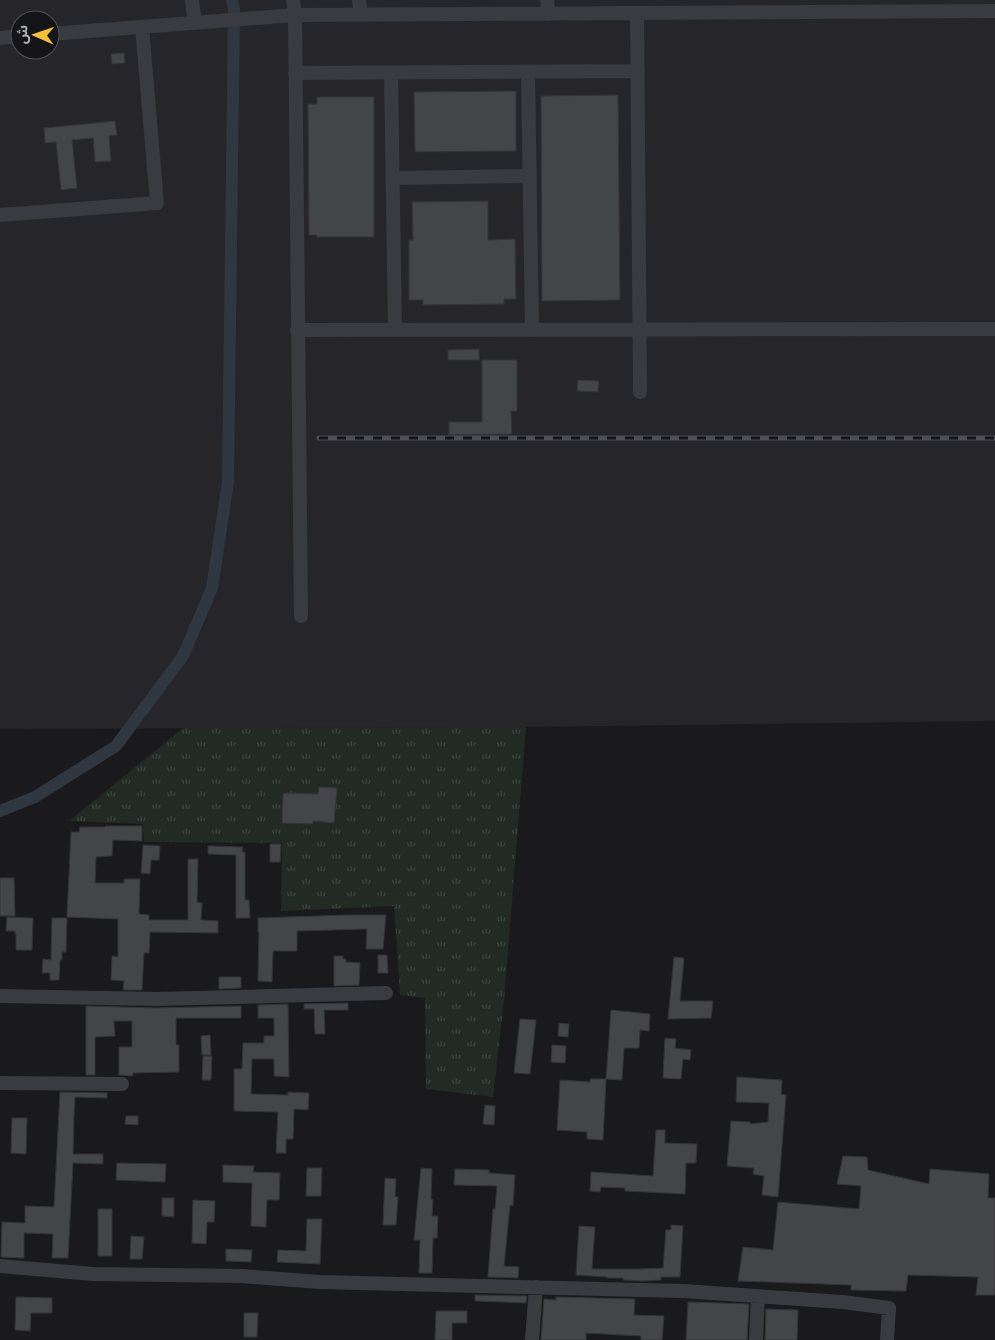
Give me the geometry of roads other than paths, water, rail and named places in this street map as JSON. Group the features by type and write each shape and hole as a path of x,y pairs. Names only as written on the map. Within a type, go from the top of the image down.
{"street":[{"path":"192,0 195,23"},
{"path":"293,0 295,15 301,616"},
{"path":"359,0 360,15"},
{"path":"60,33 295,15 360,15 548,7 637,13 995,11"},
{"path":"637,13 640,392"},
{"path":"0,215 157,203 142,27"},
{"path":"295,73 638,71"},
{"path":"528,72 532,330"},
{"path":"391,73 395,330"},
{"path":"393,178 530,176"},
{"path":"297,330 995,329"},
{"path":"0,996 156,999 386,993"},
{"path":"0,1083 122,1084"},
{"path":"0,1266 93,1274 241,1276 320,1282 683,1291 843,1302 889,1308 887,1340"},
{"path":"532,1340 536,1287"},
{"path":"756,1340 758,1296"}],"waterway":[{"path":"0,811 35,797 116,746 183,656 212,588 228,482 234,10 232,0"}],"railway":[{"path":"319,438 995,438"}]}
